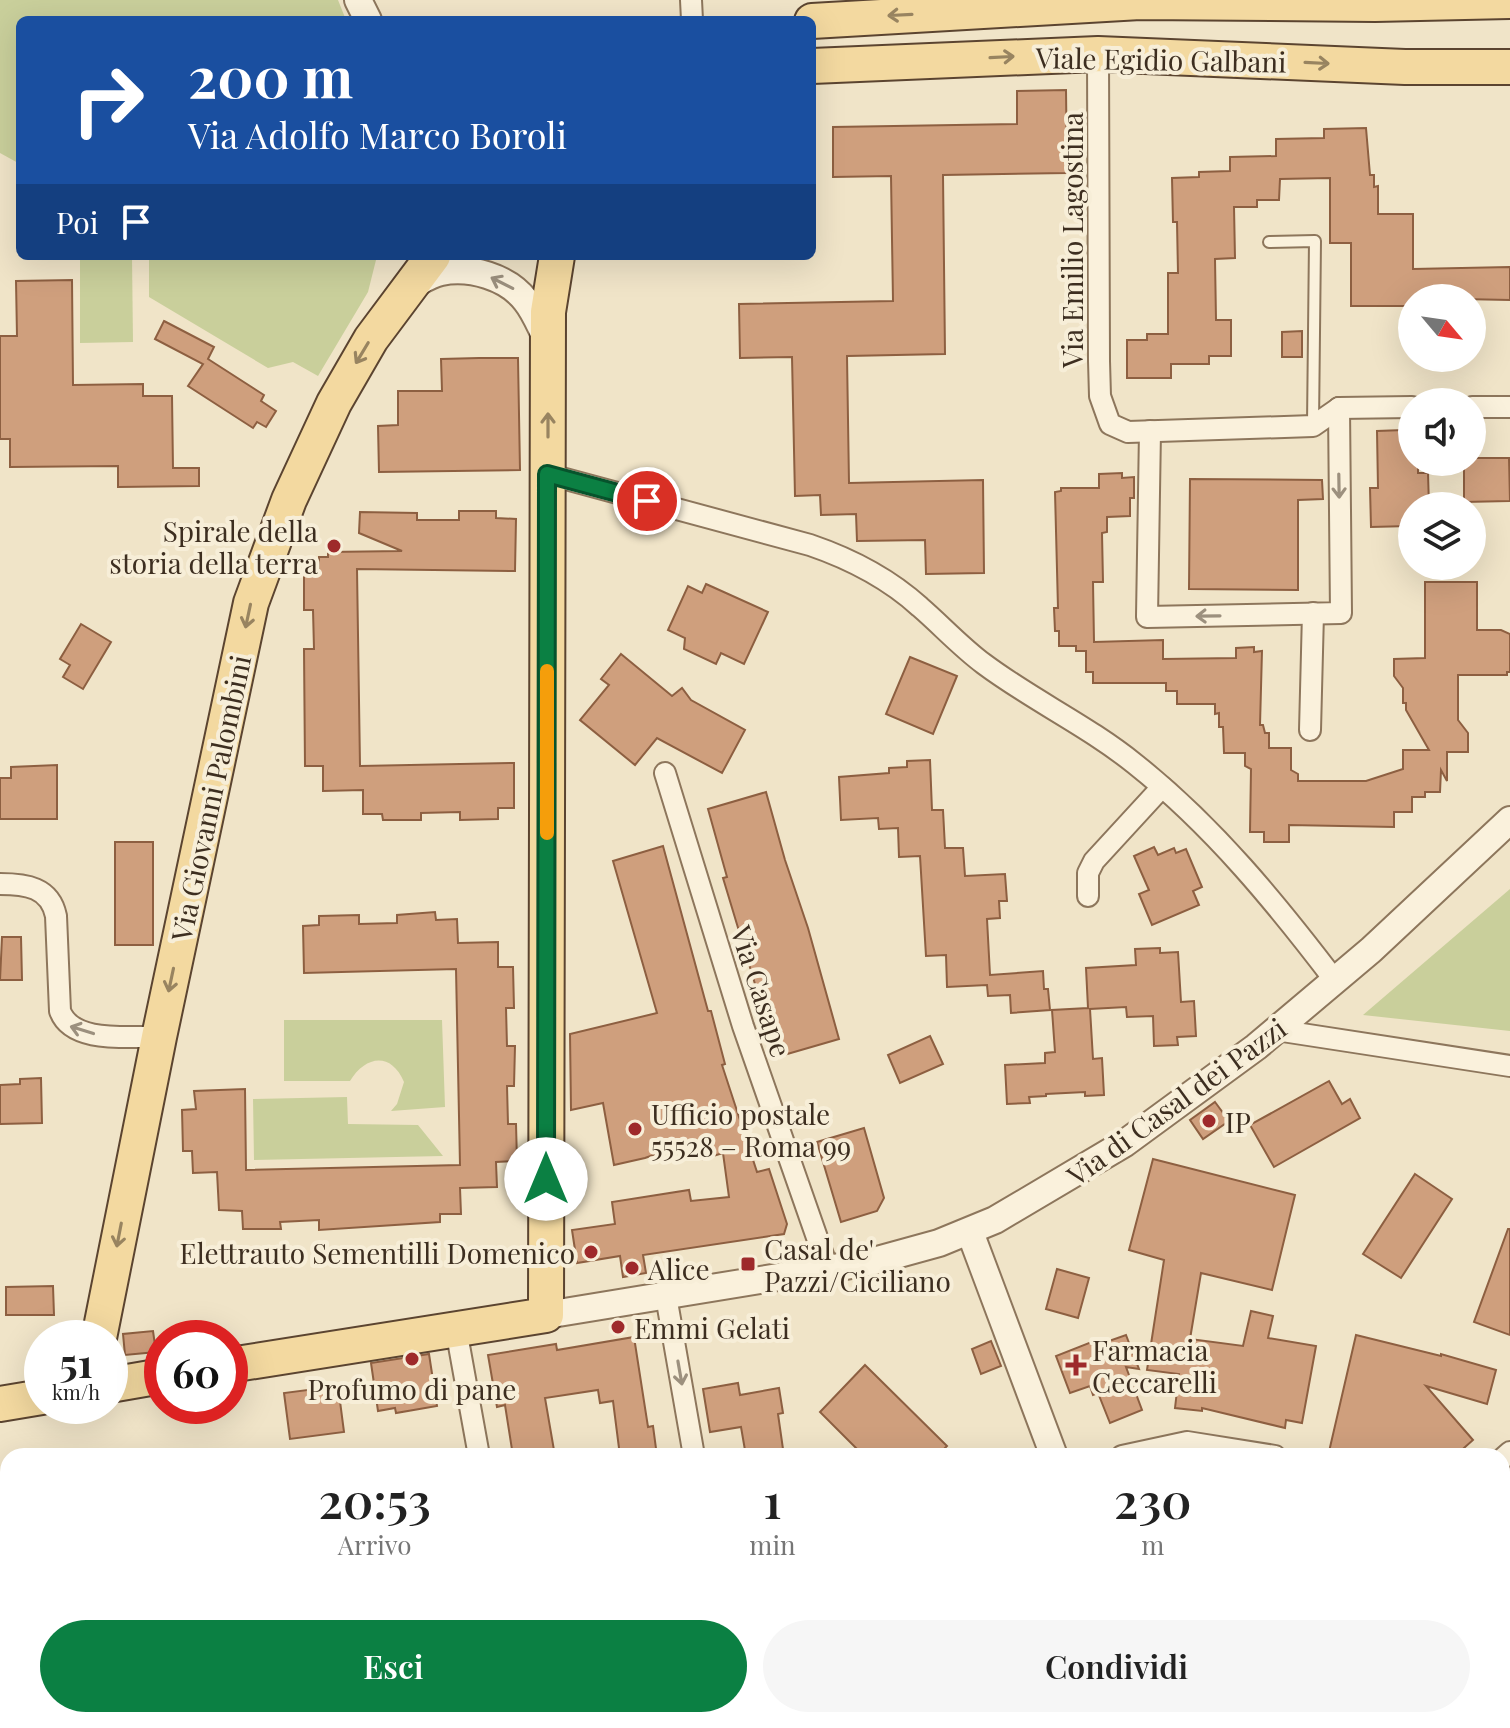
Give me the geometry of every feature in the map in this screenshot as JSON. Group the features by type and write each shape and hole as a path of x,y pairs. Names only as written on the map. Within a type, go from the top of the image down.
{"main road":[{"name":"Viale Egidio Galbani","path":"816,21 1076,5 1223,1 1375,4 1510,1"},
{"name":"Viale Egidio Galbani","path":"816,66 1098,54 1405,67 1510,67"},
{"path":"407,272 426,260"},
{"path":"248,1362 546,1315 548,343 549,299 556,260"},
{"name":"Via Giovanni Palombini","path":"103,1320 248,616 261,572 297,480 334,403 407,272"},
{"path":"0,1404 24,1400"}],"street":[{"name":"Via Emilio Lagostina","path":"1098,54 1100,396 1110,424 1128,432 1150,431"},
{"path":"407,272 477,273 498,279 525,298 548,343"},
{"path":"1339,408 1341,613 1147,617 1150,431 1313,426 1339,408 1398,407"},
{"path":"1486,407 1510,407"},
{"path":"547,474 798,542 857,564 909,597 982,662 1089,731 1162,787 1245,869 1336,982"},
{"path":"1310,730 1313,613"},
{"name":"Via Casape","path":"665,773 743,1026 828,1269"},
{"path":"1088,896 1088,873 1094,861 1162,787"},
{"name":"Via di Casal dei Pazzi","path":"546,1315 898,1255 970,1232 1022,1206 1100,1160 1148,1127 1276,1030 1336,982 1510,820"},
{"path":"0,884 32,886 45,894 53,905 60,1011 68,1025 88,1034 159,1037"},
{"path":"1276,1030 1510,1066"},
{"path":"970,1232 1051,1448"},
{"path":"666,1296 693,1448"},
{"path":"456,1329 478,1448"},
{"path":"1159,1448 1187,1442 1225,1448"}],"lane":[{"path":"1269,242 1315,241 1313,426"}],"green space":[{"path":"0,0 338,0 344,16 16,16 16,162 0,153"},
{"path":"80,260 132,260 133,342 80,343"},
{"path":"149,260 376,260 368,292 318,376 293,362 268,368 149,297"},
{"path":"1510,889 1510,1031 1363,1015"},
{"path":"284,1020 442,1020 445,1107 391,1111 397,1104 404,1082 399,1072 385,1061 378,1060 363,1066 350,1081 284,1081"},
{"path":"347,1097 348,1124 418,1125 443,1156 254,1160 253,1099"}],"building":[{"path":"1066,90 1067,173 943,175 945,354 847,356 849,483 983,480 984,573 926,574 925,540 857,541 856,514 821,515 820,495 795,496 792,357 740,358 739,304 893,301 891,176 833,177 833,127 1017,124 1017,91"},
{"path":"1366,128 1370,175 1374,175 1374,187 1378,186 1378,214 1413,214 1413,269 1510,267 1510,300 1486,300 1486,284 1398,284 1398,306 1351,306 1351,243 1330,243 1330,178 1280,179 1279,200 1257,200 1257,207 1234,207 1235,258 1215,259 1216,320 1231,320 1231,356 1209,356 1209,364 1171,364 1171,378 1127,378 1127,340 1147,340 1147,334 1168,334 1168,273 1178,273 1172,178 1199,177 1199,172 1230,171 1230,157 1276,156 1276,139 1324,138 1324,129"},
{"path":"72,280 73,385 143,384 143,396 172,396 173,468 199,468 199,486 118,487 118,466 10,467 10,439 0,439 0,336 17,336 16,281"},
{"path":"164,321 214,347 208,359 264,395 261,401 276,411 266,427 257,422 253,428 188,386 203,364 155,339"},
{"path":"1302,331 1302,357 1282,357 1282,332"},
{"path":"518,358 520,470 379,472 378,426 398,425 398,391 442,391 441,359"},
{"path":"1398,430 1398,476 1428,476 1429,492 1398,492 1398,526 1371,527 1370,488 1378,488 1377,431"},
{"path":"1486,458 1509,458 1510,501 1486,502 1486,492 1464,492 1464,476 1486,476"},
{"path":"1122,473 1122,478 1134,477 1134,498 1130,498 1130,516 1107,517 1107,532 1102,533 1103,582 1093,582 1094,642 1163,640 1163,659 1236,658 1236,648 1254,647 1254,652 1262,651 1260,725 1263,725 1265,733 1269,733 1269,748 1291,748 1291,770 1298,774 1298,781 1366,781 1403,769 1403,750 1429,750 1406,710 1406,703 1403,703 1403,688 1394,676 1394,659 1425,658 1425,582 1477,582 1477,630 1501,630 1510,634 1510,672 1507,675 1458,675 1458,720 1468,733 1468,752 1447,752 1447,781 1441,770 1440,792 1425,792 1425,797 1412,797 1412,812 1394,812 1394,827 1289,825 1289,842 1264,842 1264,832 1250,832 1251,769 1245,766 1245,753 1224,753 1223,727 1219,727 1215,704 1177,704 1177,691 1166,691 1166,683 1093,683 1093,672 1086,672 1086,651 1076,651 1076,646 1059,646 1059,631 1055,631 1054,608 1058,608 1055,492 1061,491 1061,488 1099,488 1099,474"},
{"path":"1190,479 1322,480 1323,499 1298,500 1298,590 1189,589"},
{"path":"459,511 496,511 496,518 516,519 515,571 357,569 360,766 514,763 514,808 498,808 498,819 460,820 460,812 421,813 421,820 383,820 382,814 363,814 363,790 323,791 323,766 305,766 304,649 314,649 313,610 304,610 304,571 319,570 319,557 328,557 328,552 402,551 359,533 360,512 417,513 417,520 459,520"},
{"path":"706,584 768,612 744,664 721,653 716,664 684,649 685,638 668,630 688,586 702,593"},
{"path":"81,624 111,642 83,689 63,677 70,665 60,659"},
{"path":"621,654 672,696 682,688 691,700 745,730 722,773 657,738 635,765 580,720 609,685 601,679"},
{"path":"910,657 957,676 933,734 886,714"},
{"path":"930,760 932,810 943,810 945,848 963,848 965,876 1005,874 1007,901 999,901 1000,918 987,919 990,975 1043,971 1050,1010 1011,1013 1010,995 988,996 987,985 947,987 946,955 926,956 920,856 899,857 898,828 879,829 878,818 841,820 839,777 889,773 889,768 907,767 907,761"},
{"path":"57,765 57,819 0,819 0,778 11,778 11,767"},
{"path":"766,792 839,1039 777,1057 723,878 727,877 708,809"},
{"path":"115,842 153,842 153,945 115,945"},
{"path":"663,846 708,1011 711,1011 725,1064 722,1065 757,1172 769,1169 787,1224 784,1234 643,1255 646,1273 623,1277 620,1256 577,1263 572,1230 615,1224 612,1202 689,1190 691,1201 729,1197 723,1153 703,1159 696,1140 614,1165 603,1103 571,1110 570,1034 657,1013 613,861"},
{"path":"1154,847 1158,855 1174,848 1176,853 1186,849 1202,887 1193,891 1199,905 1152,925 1139,894 1149,890 1134,856"},
{"path":"435,912 436,920 457,919 458,943 498,942 498,967 513,967 514,1008 506,1008 507,1046 515,1046 514,1086 507,1086 508,1124 516,1124 517,1161 496,1162 497,1187 460,1188 461,1214 440,1214 440,1222 319,1230 319,1220 280,1222 281,1229 243,1229 242,1211 219,1210 217,1172 193,1173 192,1151 183,1151 182,1110 196,1109 194,1091 245,1089 246,1170 460,1165 456,969 304,973 303,926 319,925 319,916 359,915 359,924 397,923 397,915"},
{"path":"2,937 21,937 22,980 0,980"},
{"path":"1160,948 1160,953 1178,952 1181,1002 1194,1001 1196,1036 1177,1037 1178,1045 1154,1046 1153,1016 1127,1017 1126,1007 1090,1009 1093,1059 1102,1058 1104,1095 1085,1096 1085,1092 1046,1094 1029,1097 1030,1103 1007,1104 1005,1065 1045,1063 1045,1053 1055,1052 1052,1010 1088,1008 1086,968 1136,965 1135,949"},
{"path":"930,1036 943,1064 900,1083 888,1055"},
{"path":"41,1078 42,1123 0,1124 0,1085 20,1084 20,1079"},
{"path":"1329,1081 1342,1104 1350,1099 1360,1118 1274,1167 1250,1125"},
{"name":"IP","path":"1215,1102 1229,1121 1203,1139 1190,1120"},
{"path":"864,1128 884,1198 877,1211 841,1222 817,1142"},
{"path":"1153,1159 1295,1195 1272,1290 1201,1273 1190,1339 1243,1346 1251,1311 1273,1316 1268,1338 1316,1346 1302,1423 1286,1420 1285,1428 1202,1408 1202,1411 1175,1408 1179,1374 1147,1370 1164,1260 1129,1250"},
{"path":"1415,1174 1452,1199 1401,1278 1363,1254"},
{"path":"1510,1229 1510,1335 1474,1322"},
{"path":"1057,1269 1089,1278 1078,1318 1046,1309"},
{"path":"53,1286 54,1315 6,1315 6,1287"},
{"path":"144,1332 144,1353 128,1355 128,1334"},
{"path":"1126,1335 1139,1369 1126,1367 1142,1410 1110,1423 1098,1393 1093,1395 1090,1386 1070,1393 1056,1356 1094,1341 1095,1346"},
{"path":"1356,1335 1496,1370 1487,1404 1426,1386 1473,1440 1464,1448 1330,1448"},
{"path":"634,1337 648,1427 653,1426 656,1448 619,1448 613,1401 600,1403 598,1390 545,1398 554,1448 512,1448 505,1405 497,1407 488,1355 556,1344 557,1350"},
{"path":"991,1341 1001,1366 981,1374 972,1349"},
{"path":"429,1354 437,1406 396,1413 395,1408 378,1411 371,1363"},
{"path":"865,1365 947,1446 856,1448 820,1412"},
{"path":"738,1383 740,1395 779,1388 783,1413 778,1414 783,1448 745,1448 741,1427 710,1432 703,1389"},
{"path":"338,1386 344,1432 290,1439 284,1393"}],"slow traffic":[{"path":"547,671 547,833"}],"place":[{"name":"Spirale della storia della terra","path":"334,546"},
{"name":"IP","path":"1209,1121"},
{"name":"Ufficio postale 55528 – Roma 99","path":"635,1129"},
{"name":"Elettrauto Sementilli Domenico","path":"591,1252"},
{"name":"Casal de' Pazzi/Ciciliano","path":"748,1264"},
{"name":"Alice","path":"632,1268"},
{"name":"Emmi Gelati","path":"618,1327"},
{"name":"Profumo di pane","path":"412,1359"},
{"name":"Farmacia Ceccarelli","path":"1076,1365"}],"route":[{"path":"546,1179 547,474 647,501"}]}
